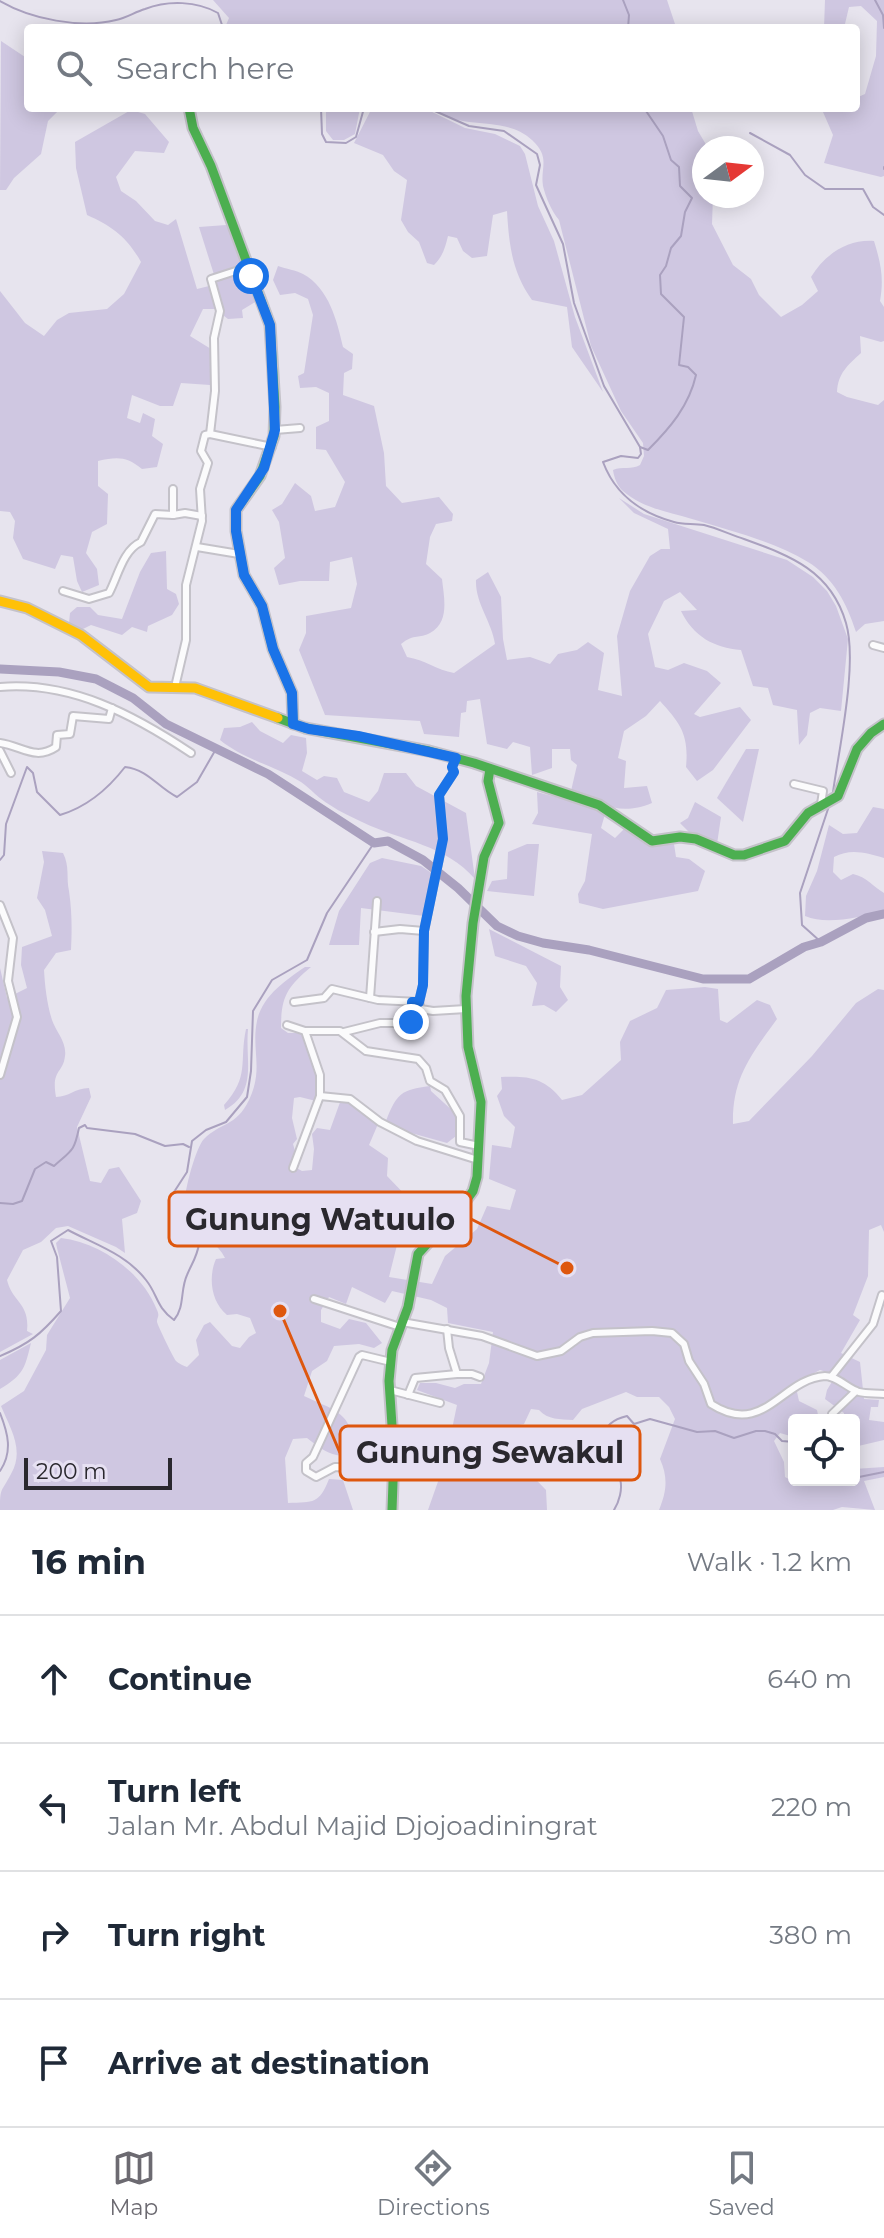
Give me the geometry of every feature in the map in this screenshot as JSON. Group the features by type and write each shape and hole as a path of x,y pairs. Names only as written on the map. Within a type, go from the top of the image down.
{"street":[{"path":"190,112 193,128 211,166 270,325 275,430 272,447 256,483 236,510 244,575 262,606 273,649 292,693 290,722"},
{"path":"210,434 215,391 214,338 220,316 211,278 248,267"},
{"path":"275,430 300,428"},
{"path":"175,687 186,640 186,585 202,516 200,492 208,463 201,451 205,435 272,447"},
{"path":"173,489 173,515"},
{"path":"63,591 80,598 106,596 129,552 141,542 155,514 202,516"},
{"path":"197,547 239,554"},
{"path":"0,601 27,608 81,635 149,687 198,689 309,729 358,736 456,758 599,805 652,841 680,837 696,839 734,855 744,855 785,841 808,813 838,796 858,744 884,724"},
{"path":"873,645 884,648"},
{"path":"0,687 38,687 87,697 191,753"},
{"path":"107,730 112,708"},
{"path":"0,743 35,755 54,749 59,734 70,734 73,716 109,719"},
{"path":"0,751 11,773"},
{"path":"287,1025 305,1031 344,1032 380,1023 410,1023 423,985 424,931 443,839 439,795 454,772 452,767 456,758"},
{"path":"392,1510 391,1362 409,1304 418,1254 473,1191 478,1160 481,1102 468,1047 466,1009 473,923 484,857 499,820 488,781 490,769"},
{"path":"794,784 823,791 822,804"},
{"path":"370,998 377,901"},
{"path":"0,905 13,938 8,981 17,1017 0,1075"},
{"path":"374,932 400,929 424,931"},
{"path":"294,1002 324,998 332,989 370,998 416,1002 421,1009 433,1011 466,1009"},
{"path":"293,1168 320,1096 320,1075 305,1031"},
{"path":"344,1032 360,1049 411,1056 422,1062 430,1081 445,1090 460,1116 460,1142 479,1146"},
{"path":"320,1096 350,1099 386,1125 417,1141 478,1160"},
{"path":"831,1377 873,1324 882,1295"},
{"path":"314,1299 401,1325 447,1329 500,1341 537,1356 561,1351 580,1337 593,1333 672,1333 684,1344 689,1361 704,1384 711,1404 735,1416 760,1410 810,1381 831,1377 856,1391 884,1394"},
{"path":"447,1329 457,1374"},
{"path":"391,1362 362,1355 359,1357 313,1457 306,1463 306,1471 316,1477 335,1467 394,1468"},
{"path":"408,1395 415,1378 457,1374 480,1377"},
{"path":"390,1390 440,1403"},
{"path":"832,1414 856,1391"}],"shaded area":[{"path":"213,0 667,0 675,24 226,24 229,18"},
{"path":"825,0 884,0 884,176 824,163 833,135 823,112 860,112 860,96 865,94 876,56 877,21 861,6 849,7 845,24 824,24"},
{"path":"1,41 24,56 24,112 57,112 48,121 41,154 14,178 6,190 0,190"},
{"path":"128,112 145,114 169,142 164,153 135,151 116,177 121,191 136,201 155,221 168,225 176,219 197,289 217,284 199,227 226,225 231,229 257,301 242,310 243,318 228,319 215,309 203,309 190,336 211,349 210,385 181,383 173,406 160,406 132,395 127,418 140,423 143,413 155,419 152,436 163,444 157,467 142,469 121,459 98,461 98,486 108,494 107,524 92,532 86,553 97,569 99,585 82,592 73,557 61,555 55,569 23,559 13,538 15,521 10,512 0,511 0,291 25,323 44,336 57,320 69,313 107,309 124,294 141,262 118,233 87,215 76,168 75,142"},
{"path":"326,112 359,112 355,134 344,140 333,140 326,131"},
{"path":"370,112 432,112 465,128 495,134 520,146 525,154 538,206 554,241 575,317 603,392 572,347 567,307 532,300 525,290 513,258 507,211 493,215 487,256 472,258 463,251 457,238 448,236 437,262 434,265 427,263 419,242 401,220 407,180 394,171 383,155 354,143"},
{"path":"438,112 692,112 701,136 692,136 692,208 713,208 712,224 733,265 751,279 759,295 781,317 818,291 811,277 830,255 846,245 874,241 881,271 884,341 860,336 861,353 842,374 837,392 878,405 884,400 884,621 865,624 856,632 838,592 808,562 752,537 647,505 621,489 613,470 640,465 644,456 643,443 621,411 591,346 559,220 543,186 541,152 521,132 456,119"},
{"path":"278,266 312,280 326,296 343,347 353,354 352,369 344,373 343,395 374,406 384,453 386,486 402,503 439,497 453,514 452,521 436,524 430,537 426,564 442,579 444,602 441,623 430,633 410,638 401,644 407,657 454,673 495,644 476,588 476,580 488,572 501,597 507,660 530,657 550,664 558,654 577,650 588,642 604,653 598,690 622,696 617,636 630,591 650,556 661,549 670,549 668,529 634,513 619,498 644,514 787,560 813,577 836,606 848,639 841,711 820,708 810,713 807,735 799,745 797,710 773,705 768,688 753,686 741,650 722,647 698,634 681,611 697,610 680,592 664,601 648,634 655,667 668,670 684,663 707,671 721,683 694,714 700,717 740,707 751,720 713,770 697,781 686,767 682,731 660,701 646,716 624,731 618,758 626,761 624,788 647,786 652,803 620,809 571,791 577,765 571,760 570,749 552,749 552,768 532,775 530,747 513,742 507,749 487,744 480,699 467,701 466,712 461,713 459,737 424,734 420,721 325,715 299,650 306,633 306,616 351,608 357,584 352,557 330,562 329,581 279,585 274,568 285,558 279,522 272,510 282,504 295,483 311,496 315,511 335,507 345,482 326,450 316,449 316,427 329,421 329,393 316,387 300,388 298,376 304,373 313,315 308,299 295,293 280,295 273,280"},
{"path":"166,551 167,589 176,594 179,604 172,615 148,626 147,632 132,627 122,635 91,625 79,631 69,623 70,613 77,607 90,607 98,615 122,619 140,572 151,553"},
{"path":"252,722 260,731 283,743 291,735 306,738 307,753 302,771 317,780 324,776 337,778 344,792 369,802 378,791 384,773 406,773 416,786 466,813 475,879 451,858 346,814 326,803 301,782 220,740 224,728"},
{"path":"746,749 759,749 743,822 717,798"},
{"path":"537,792 590,806 605,814 601,828 615,838 625,828 651,846 674,844 676,857 689,859 705,871 698,891 603,909 579,903 578,894 585,881 592,834 532,824 538,813"},
{"path":"695,802 721,817 717,844 691,834 680,823 688,818"},
{"path":"873,807 884,809 884,858 859,852 840,854 834,857 833,872 841,880 858,875 884,893 884,912 834,920 805,916 806,896 817,871 829,825 843,834 857,833"},
{"path":"527,844 539,844 534,896 487,891 492,881 507,879 508,852"},
{"path":"42,851 63,853 71,913 71,950 56,953 44,970 50,1014 65,1051 64,1062 55,1081 56,1097 89,1088 91,1097 77,1127 90,1181 101,1183 109,1169 119,1167 141,1201 137,1213 122,1219 125,1253 68,1226 56,1228 41,1242 23,1250 7,1280 26,1314 27,1331 33,1334 0,1352 0,968 7,998 27,988 21,965 22,947 52,936 45,910 37,898 44,862"},
{"path":"382,858 421,866 433,874 424,916 361,908 359,945 329,945 339,911 370,863"},
{"path":"489,929 561,966 560,987 568,1000 556,1012 544,1005 532,1006 537,983 526,966 495,956"},
{"path":"305,967 311,967 287,993 281,1028 288,1033 308,1033 325,1093 316,1101 294,1098 292,1118 297,1139 293,1144 295,1151 291,1165 302,1171 312,1170 312,1134 317,1128 330,1130 343,1094 351,1095 381,1117 369,1145 388,1158 387,1176 412,1202 427,1208 434,1205 444,1217 439,1229 416,1246 398,1241 389,1277 432,1284 445,1256 477,1229 487,1206 510,1210 516,1190 489,1179 492,1145 511,1148 515,1127 504,1116 497,1096 502,1089 501,1077 542,1082 562,1100 582,1095 621,1060 620,1042 630,1021 657,1008 666,990 718,989 720,1020 727,1023 757,1000 770,1005 777,1019 751,1056 736,1093 733,1124 749,1121 812,1056 856,1003 878,989 884,990 884,1232 881,1225 869,1230 868,1276 853,1315 860,1320 841,1353 860,1362 864,1399 879,1400 878,1407 871,1407 869,1420 884,1422 884,1440 860,1446 860,1414 844,1414 825,1399 836,1375 820,1370 795,1383 799,1401 817,1410 818,1414 788,1414 788,1435 780,1433 774,1441 784,1462 788,1486 860,1486 860,1469 884,1467 884,1477 864,1481 875,1510 842,1507 833,1510 659,1510 666,1484 660,1459 675,1419 659,1397 637,1397 626,1392 582,1409 573,1420 550,1417 531,1409 524,1424 519,1425 521,1436 516,1459 546,1490 547,1510 428,1510 441,1473 445,1445 436,1440 435,1429 452,1429 457,1405 417,1390 420,1383 455,1388 464,1384 481,1384 489,1363 493,1332 448,1323 447,1308 431,1300 392,1291 385,1303 352,1287 346,1304 329,1297 321,1310 321,1322 340,1329 349,1319 366,1323 382,1343 374,1348 359,1344 334,1346 327,1361 312,1371 304,1396 335,1410 347,1422 351,1441 349,1455 331,1454 307,1438 293,1439 285,1458 288,1503 314,1500 322,1493 329,1479 343,1480 353,1510 0,1510 2,1490 17,1456 15,1439 1,1406 24,1391 46,1350 47,1335 70,1298 56,1243 61,1238 91,1246 131,1272 150,1296 158,1312 157,1322 176,1361 187,1367 199,1355 196,1340 204,1325 210,1322 232,1346 240,1348 256,1333 250,1318 227,1315 217,1303 212,1289 212,1274 216,1259 225,1258 197,1225 185,1216 184,1210 189,1176 200,1144 210,1134 234,1120 249,1100 256,1079 255,1041 260,1012 290,977"},
{"path":"246,1029 246,1085 242,1094 225,1110 224,1105 241,1077"},
{"path":"430,1086 431,1091 455,1113 456,1136 447,1143 404,1131 386,1121 401,1094"},
{"path":"31,1343 22,1370 0,1389 0,1360"}],"waterway":[{"path":"623,0 629,15 628,24"},
{"path":"875,0 883,15 884,28"},
{"path":"0,1 26,13 72,23 102,23 163,4 192,4 218,13 222,24"},
{"path":"321,112 322,134 326,142 346,143 356,137 363,112"},
{"path":"437,112 469,126 504,131 537,154 540,165 536,185 563,244 574,303 604,386 640,447 638,458 621,456 603,462 622,493 662,518 677,523 709,526 793,559 820,578 839,605 846,623 850,661 833,792"},
{"path":"640,447 648,450 671,425 684,407 696,375 688,367 679,365 684,317 661,294 660,275 671,248 681,236 685,212 692,198 680,186 679,167 671,160 663,136 647,112"},
{"path":"750,133 790,155 805,175 825,189 863,189 873,207 884,215"},
{"path":"0,669 59,672 96,679 133,698 166,724 268,774 374,843 388,841 423,860 458,888 497,926 543,943 589,950 703,979 749,979 804,947 821,942 866,918 884,914"},
{"path":"0,860 4,855 6,824 27,767 33,773 37,792 60,815 96,796 125,767 146,775 177,797 197,782 216,749"},
{"path":"821,942 802,925 800,893 829,806"},
{"path":"0,1356 34,1338 61,1311 57,1257 51,1241 68,1230 129,1263 150,1285 164,1310 174,1320 180,1310 185,1281 199,1244 174,1211 174,1192 187,1172 192,1141 206,1130 226,1122 247,1097 253,1011 272,980 307,960 327,913 374,843"},
{"path":"0,1203 22,1201 35,1169 46,1162 54,1166 65,1157 74,1146 79,1128 85,1125 87,1128 135,1134 165,1146 183,1144 189,1147"},
{"path":"0,1413 8,1442 7,1457 0,1471"},
{"path":"614,1510 621,1483 605,1443 605,1434 607,1427 627,1416 634,1424 650,1419 697,1432 715,1431 734,1438 765,1431 788,1442"},
{"path":"860,1477 884,1472"}],"traffic: fast":[{"path":"190,112 193,128 211,166 270,325 274,436 260,476 236,510 236,531 244,575 262,606 273,649 292,693 293,724"},
{"path":"278,718 305,728 429,751 474,763 599,805 652,841 680,837 696,839 734,855 744,855 785,841 808,813 838,796 857,749 884,724"},
{"path":"392,1510 394,1455 389,1381 392,1350 408,1307 418,1254 465,1202 473,1191 477,1177 481,1102 468,1047 466,996 473,923 484,857 499,823 488,781 490,769"}],"traffic: slow":[{"path":"0,601 27,608 81,635 149,687 195,688 278,718"}],"place":[{"name":"Gunung Watuulo","path":"567,1268"},
{"name":"Gunung Sewakul","path":"280,1311"}],"route":[{"path":"251,276 270,325 275,430 264,468 236,510 236,531 244,575 262,606 273,649 292,693 293,724 456,758 452,767 454,772 439,795 443,839 424,931 423,988 419,1002 412,1002 411,1022"}]}
